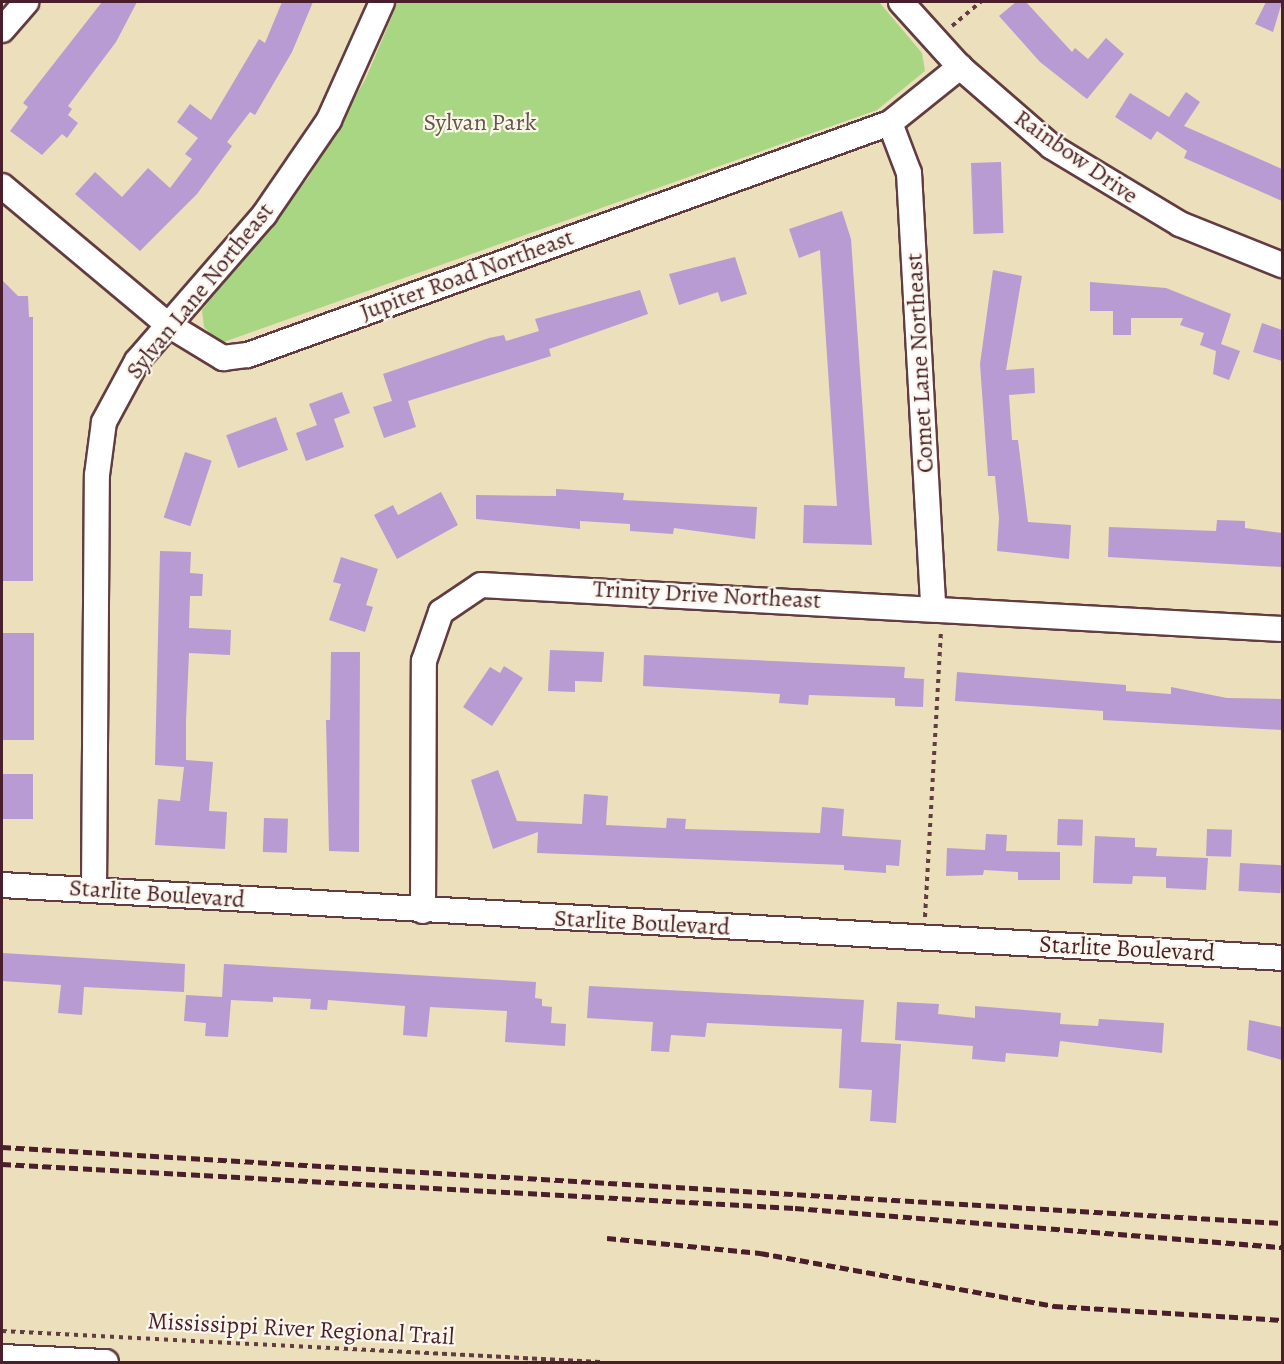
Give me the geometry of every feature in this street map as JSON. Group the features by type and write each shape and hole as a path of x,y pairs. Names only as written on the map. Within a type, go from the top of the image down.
{"street":[{"path":"2,30 26,2"},
{"name":"Sylvan Lane Northeast","path":"94,890 98,446 118,396 167,324 264,215 329,120 382,2"},
{"name":"Rainbow Drive","path":"902,2 934,42 1052,147 1112,186 1180,224 1282,265"},
{"name":"Jupiter Road Northeast","path":"2,186 167,324 223,358 248,354 890,123 960,67"},
{"name":"Comet Lane Northeast","path":"890,123 909,173 942,607"},
{"name":"Trinity Drive Northeast","path":"423,911 424,661 437,619 460,595 502,585 942,607 1282,629"},
{"name":"Starlite Boulevard","path":"2,885 423,911 1282,958"},
{"path":"2,1357 106,1362"}],"path":[{"path":"934,42 981,2"},
{"path":"924,938 937,644 942,607"},
{"name":"Mississippi River Regional Trail","path":"2,1331 600,1362"}],"green space":[{"name":"Sylvan Park","path":"398,2 879,2 922,53 925,71 877,110 221,343 204,327 202,310 309,177 366,78"}],"building":[{"path":"102,2 137,2 116,42 68,106 72,109 68,115 78,123 67,138 62,134 42,155 10,131 28,107 23,103"},
{"path":"282,2 313,2 292,52 255,115 250,112 227,142 232,146 197,194 140,251 75,194 95,172 122,197 148,168 170,188 192,159 185,154 198,138 177,122 190,104 211,120 259,39 265,43"},
{"path":"1016,2 1026,2 1072,52 1075,48 1088,59 1106,38 1124,54 1087,99 1040,62 999,16"},
{"path":"1266,2 1282,2 1273,32 1255,24"},
{"path":"1186,92 1200,102 1184,126 1282,169 1282,201 1184,158 1187,151 1157,131 1151,140 1115,117 1130,93 1169,117"},
{"path":"1001,162 1003,233 973,234 971,163"},
{"path":"842,211 851,239 872,545 803,543 804,505 837,506 820,250 799,258 789,229"},
{"path":"735,257 747,294 721,302 718,292 679,305 669,274"},
{"path":"993,270 1022,276 1006,370 1034,368 1035,393 1009,395 1012,440 1018,440 1028,522 1071,525 1069,559 997,551 999,518 995,476 988,476 980,364"},
{"path":"2,280 18,296 28,296 29,317 33,317 33,581 2,581"},
{"path":"1090,282 1166,288 1231,314 1221,344 1240,351 1229,380 1213,374 1216,351 1200,345 1204,333 1180,325 1183,318 1131,318 1131,335 1113,335 1113,311 1090,311"},
{"path":"640,290 648,314 549,349 551,356 408,401 416,427 384,438 373,407 392,401 383,374 489,338 504,335 506,341 539,331 535,319"},
{"path":"1262,323 1282,330 1282,361 1253,352"},
{"path":"342,392 350,413 334,419 344,447 306,461 296,433 317,425 309,404"},
{"path":"276,417 288,450 238,468 226,435"},
{"path":"185,452 212,461 190,526 164,518"},
{"path":"556,489 624,493 623,500 757,507 755,539 674,528 673,534 630,531 630,524 580,521 580,529 476,519 476,495 556,496"},
{"path":"441,492 458,525 397,559 374,515 393,505 398,515"},
{"path":"1217,520 1245,521 1245,528 1282,533 1282,567 1108,557 1109,527 1216,531"},
{"path":"160,551 191,552 190,573 203,574 202,596 190,596 189,628 231,630 230,655 189,653 186,721 186,760 213,762 209,811 227,812 225,849 155,845 158,799 180,801 184,767 155,765"},
{"path":"341,557 378,569 366,605 373,607 365,632 329,620 341,584 333,582"},
{"path":"2,633 34,633 34,740 2,740"},
{"path":"550,650 604,652 602,682 575,681 575,692 548,691"},
{"path":"331,652 360,652 359,852 329,851 326,720 330,720"},
{"path":"644,655 905,667 904,678 924,679 923,707 895,706 895,698 809,695 808,705 779,703 780,694 643,686"},
{"path":"504,666 523,678 492,726 463,707 490,667 500,673"},
{"path":"957,672 1126,685 1126,691 1171,694 1171,687 1227,698 1282,699 1282,730 1103,720 1103,711 955,701"},
{"path":"498,770 517,821 582,824 584,794 608,796 606,825 666,828 667,818 686,819 685,829 820,833 822,807 844,809 842,836 901,840 899,866 886,865 886,873 844,870 844,865 537,853 538,832 493,849 471,780"},
{"path":"2,774 33,774 33,819 2,819"},
{"path":"264,818 288,819 287,853 263,852"},
{"path":"1058,819 1083,820 1082,846 1057,845"},
{"path":"1207,829 1232,830 1231,857 1206,856"},
{"path":"986,834 1007,835 1006,851 1060,852 1060,880 1018,880 1018,872 984,870 983,875 946,876 947,848 985,850"},
{"path":"1095,836 1135,838 1135,847 1157,848 1156,856 1208,858 1206,890 1166,888 1166,877 1133,876 1132,884 1093,883"},
{"path":"1240,863 1282,865 1280,893 1239,891"},
{"path":"2,953 185,964 184,992 84,987 82,1015 58,1013 61,985 2,981"},
{"path":"224,964 536,982 535,998 542,999 542,1006 552,1007 551,1023 566,1024 565,1046 505,1042 507,1011 430,1007 427,1037 403,1035 405,1006 328,1000 327,1010 310,1009 311,999 273,997 273,1002 231,1000 228,1037 205,1036 206,1023 184,1021 186,995 222,997"},
{"path":"589,986 864,1000 861,1042 901,1044 896,1123 870,1121 872,1090 839,1088 842,1029 707,1023 705,1037 671,1035 669,1052 651,1051 653,1022 587,1018"},
{"path":"897,1002 939,1004 938,1014 975,1018 975,1006 1061,1013 1060,1024 1098,1026 1099,1019 1164,1023 1162,1053 1060,1041 1058,1057 1006,1053 1005,1062 972,1059 973,1046 895,1040"},
{"path":"1249,1020 1282,1027 1282,1060 1247,1050"}],"railway":[{"path":"2,1147 1282,1223"},
{"path":"2,1164 795,1208 1282,1247"},
{"path":"607,1238 760,1253 1054,1306 1282,1320"}]}
